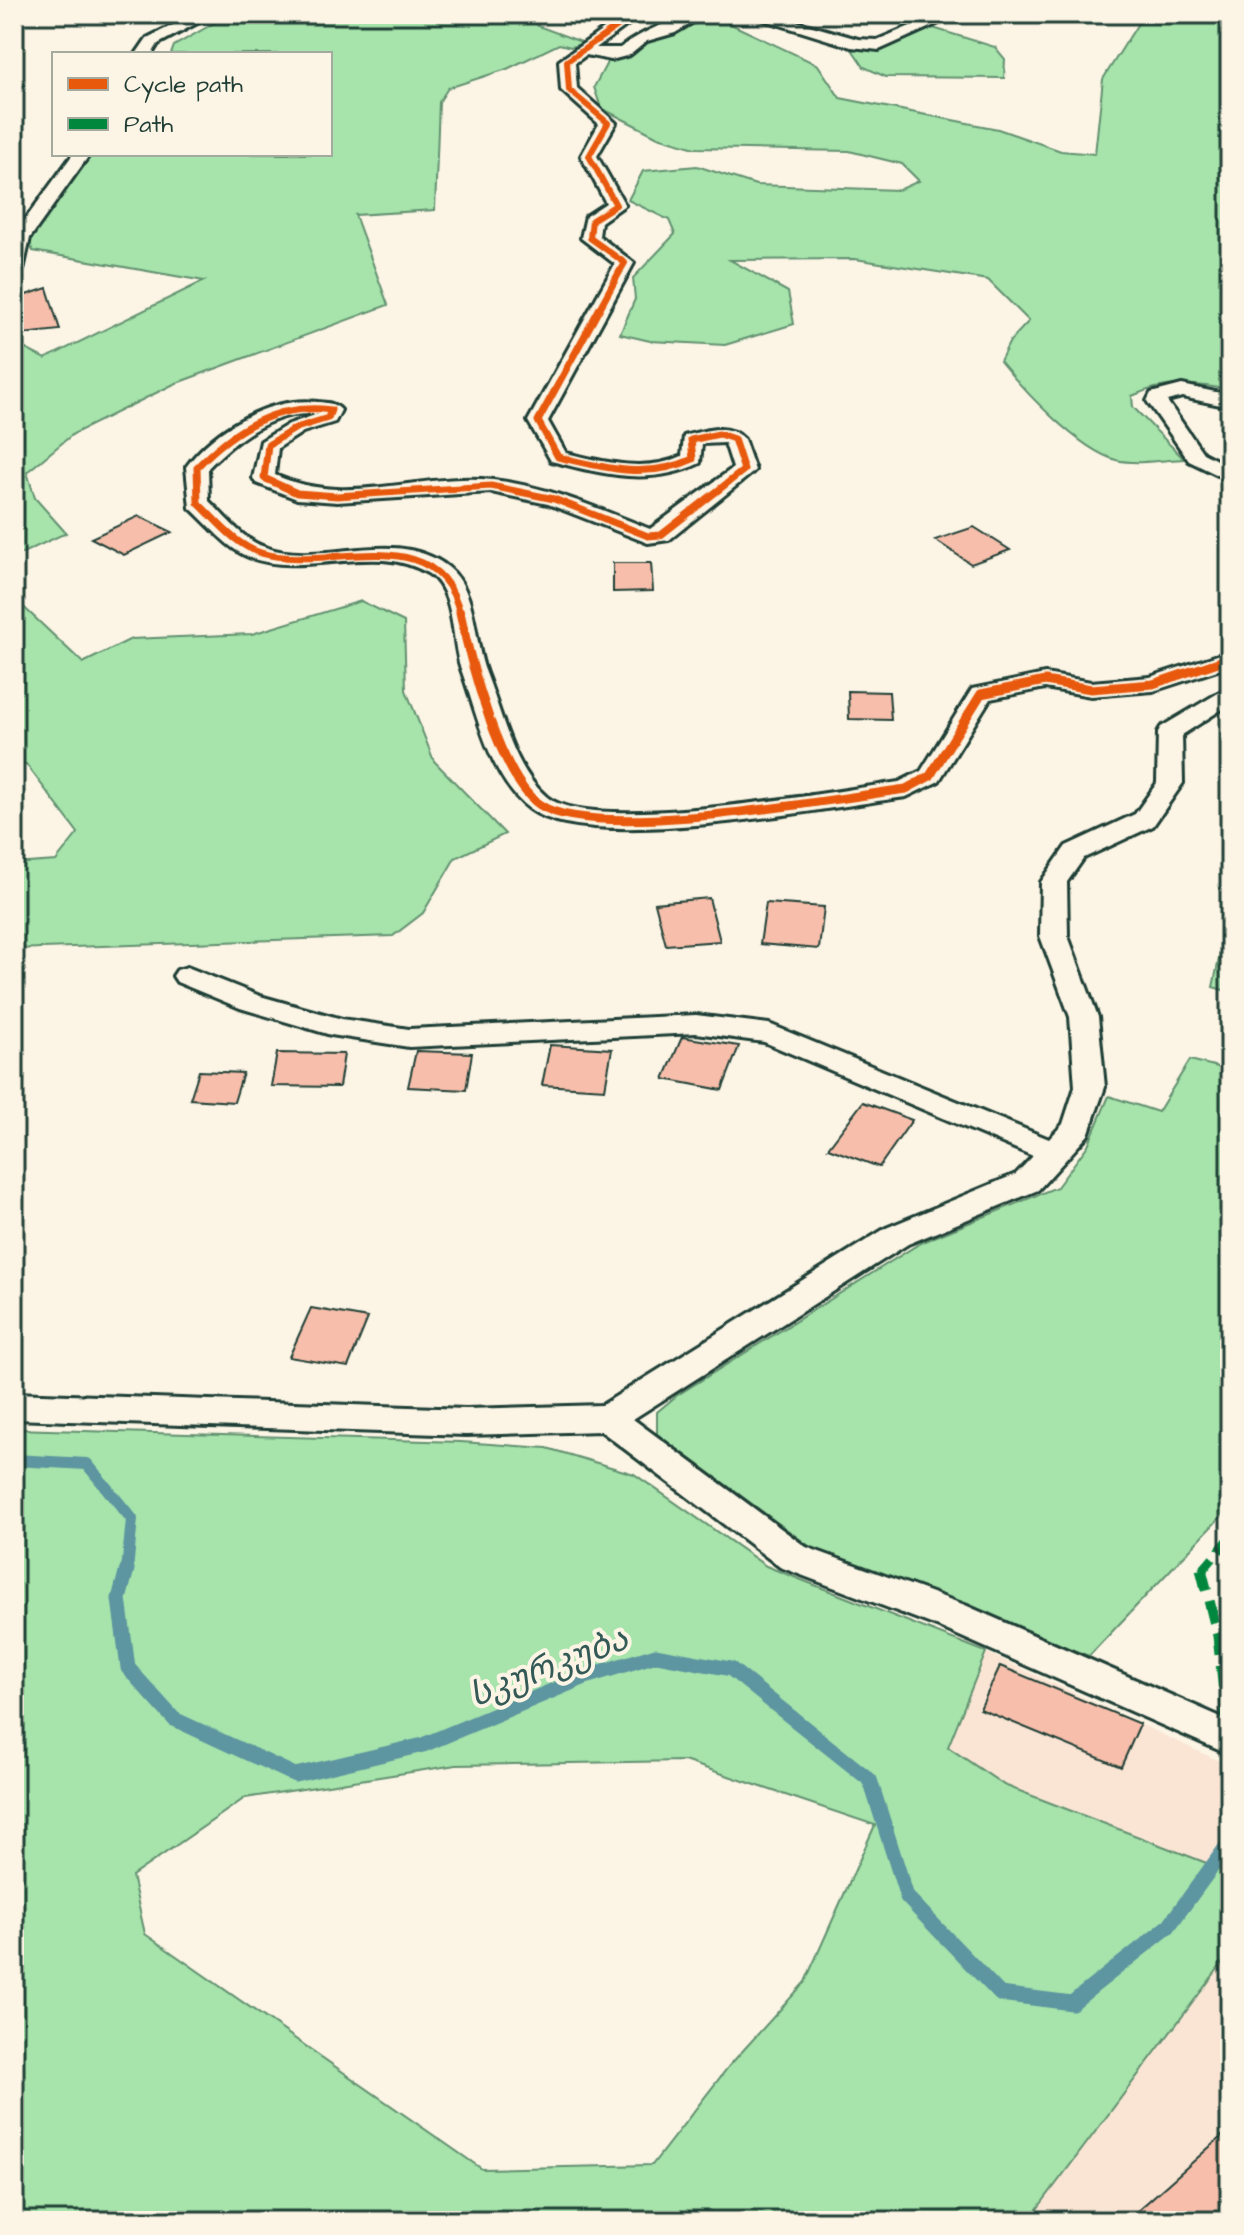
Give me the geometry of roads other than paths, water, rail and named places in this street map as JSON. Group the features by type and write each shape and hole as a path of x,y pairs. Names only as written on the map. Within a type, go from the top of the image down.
{"street":[{"path":"145,52 152,41 207,14"},
{"path":"635,14 567,61 569,90 608,123 589,156 616,205 592,220 590,238 625,263 538,421 558,457 618,472 680,467 693,459 691,440 719,434 734,439 744,470 661,535 648,536 554,499 491,486 407,494 337,496 297,493 264,478 268,445 296,428 328,418 331,410 315,407 283,412 241,428 217,444 197,467 198,503 256,552 282,557 399,555 439,571 454,589 464,647 521,786 543,807 594,819 645,821 906,789 930,776 981,694 1045,681 1091,689 1153,684 1230,658"},
{"path":"583,50 611,55 625,52 642,38 670,30 700,14"},
{"path":"752,14 856,44 879,45 952,14"},
{"path":"14,270 21,238 81,156"},
{"path":"1230,401 1182,391 1158,397 1157,401 1196,457 1230,475"},
{"path":"14,1406 466,1422 608,1418 897,1236 1027,1182 1077,1128 1090,1087 1084,1017 1054,936 1054,882 1075,852 1144,820 1170,783 1170,732 1230,693"},
{"path":"187,976 250,1002 341,1028 409,1038 696,1024 769,1033 1053,1153"},
{"path":"608,1418 793,1557 952,1616 1230,1739"}],"waterway":[{"name":"სკურკუბა","path":"14,1460 87,1464 132,1519 127,1571"},
{"name":"სკურკუბა","path":"127,1569 119,1599 128,1668 174,1719 295,1775 423,1745 585,1677 656,1655 731,1669 870,1780 907,1897 1000,1994 1072,2003 1168,1927 1230,1842"}]}
